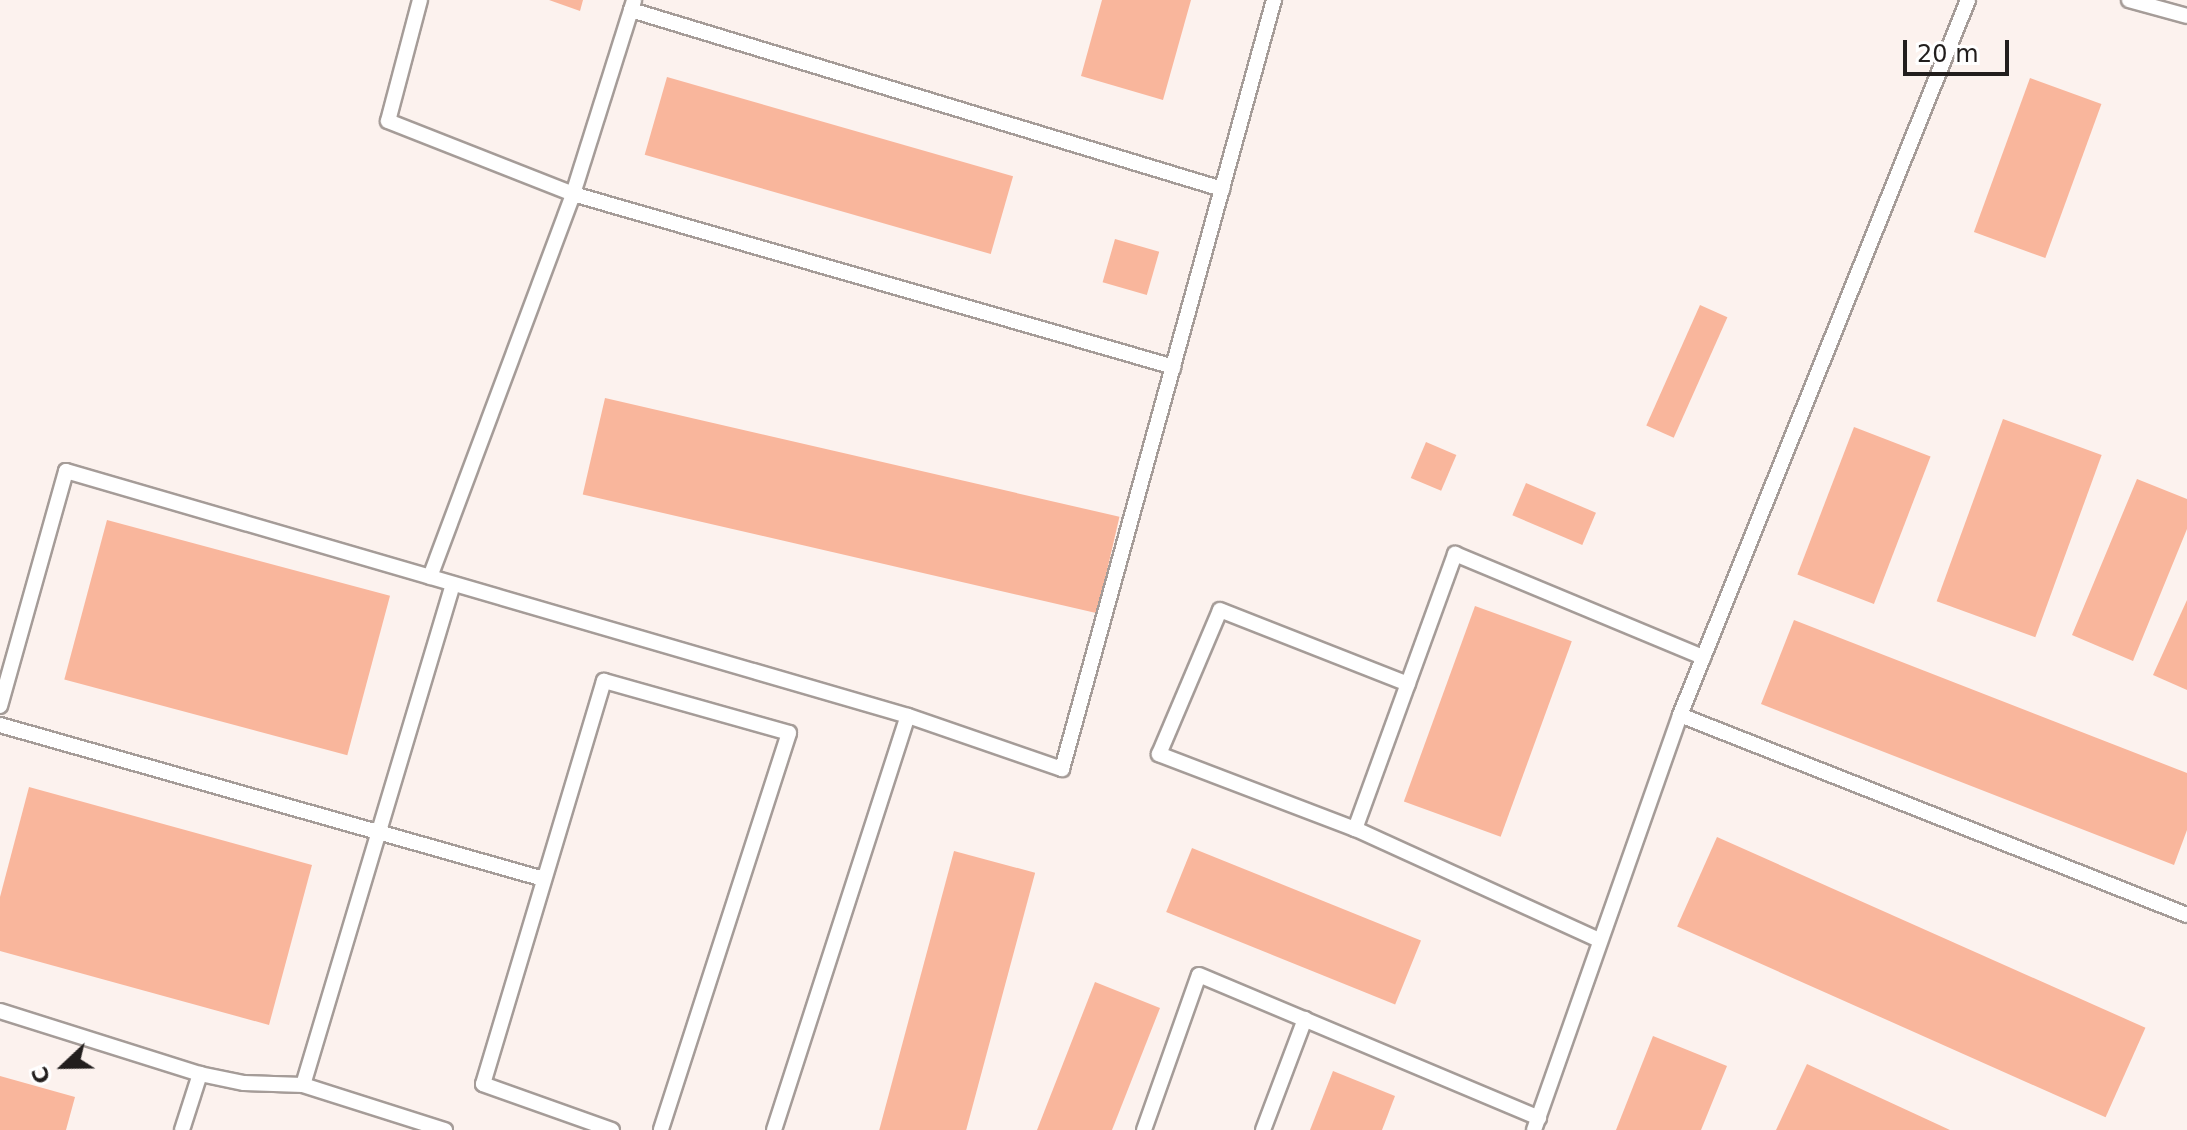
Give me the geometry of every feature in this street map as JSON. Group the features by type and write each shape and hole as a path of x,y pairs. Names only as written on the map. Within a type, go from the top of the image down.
{"lane":[{"path":"420,0 388,121 573,194 1174,367"},
{"path":"0,706 66,471 908,716 1062,769 1274,0"},
{"path":"1144,1130 1199,975 1305,1019 1536,1124 1680,715 1968,0"},
{"path":"2129,0 2187,16"},
{"path":"430,577 573,194 633,5 1222,189"},
{"path":"1355,829 1455,554 1703,657"},
{"path":"303,1085 453,584"},
{"path":"1408,684 1220,610 1159,754 1355,829 1599,940"},
{"path":"612,1130 483,1084 604,681 789,733 661,1130"},
{"path":"1680,715 2187,915"},
{"path":"774,1130 908,716"},
{"path":"0,725 544,879"},
{"path":"0,1011 200,1074 244,1083 303,1085 445,1130"},
{"path":"1263,1130 1305,1019"},
{"path":"182,1130 200,1074"}],"building":[{"path":"549,0 583,0 580,11"},
{"path":"1102,0 1191,0 1163,100 1081,76"},
{"path":"667,77 1013,176 991,254 645,155"},
{"path":"2030,78 2101,104 2045,258 1974,232"},
{"path":"1115,239 1159,252 1147,295 1103,282"},
{"path":"1700,305 1727,317 1674,438 1646,426"},
{"path":"605,398 1119,517 1097,613 583,494"},
{"path":"2003,419 2102,455 2035,637 1937,601"},
{"path":"1854,427 1931,456 1874,604 1797,575"},
{"path":"1426,442 1456,455 1441,491 1411,478"},
{"path":"2137,479 2187,499 2187,529 2133,661 2072,635"},
{"path":"1526,483 1596,513 1582,545 1512,515"},
{"path":"107,520 390,596 347,755 64,679"},
{"path":"2187,600 2187,690 2153,675"},
{"path":"1475,606 1572,641 1501,837 1404,801"},
{"path":"1794,620 2187,773 2187,830 2174,865 1761,704"},
{"path":"29,787 312,865 269,1025 0,951 0,897"},
{"path":"1717,837 2145,1028 2106,1117 1677,927"},
{"path":"1192,848 1421,941 1395,1005 1166,912"},
{"path":"954,851 1035,873 966,1130 879,1130"},
{"path":"1095,982 1160,1008 1112,1130 1037,1130"},
{"path":"1653,1036 1727,1066 1701,1130 1616,1130"},
{"path":"1807,1064 1950,1130 1776,1130"},
{"path":"1333,1071 1395,1096 1382,1130 1310,1130"},
{"path":"0,1076 75,1097 66,1130 0,1130"}]}
